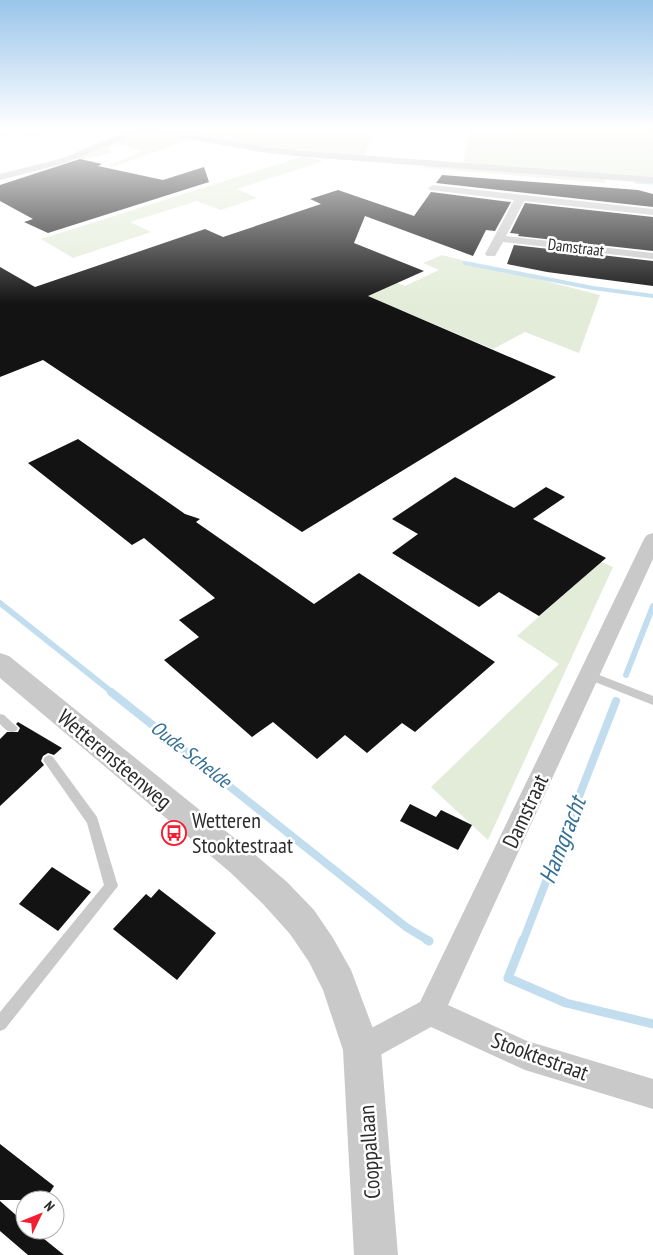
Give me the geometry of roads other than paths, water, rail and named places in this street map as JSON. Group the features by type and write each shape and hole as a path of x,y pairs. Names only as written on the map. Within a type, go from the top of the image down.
{"street":[{"path":"433,188 653,212"},
{"path":"491,254 520,198"},
{"name":"Damstraat","path":"499,238 653,256"},
{"name":"Damstraat","path":"430,1012 653,539"},
{"name":"Wetterensteenweg","path":"0,663 242,863 275,893 302,922 321,950 338,983 362,1050"},
{"path":"362,1050 430,1012"},
{"name":"Stooktestraat","path":"430,1012 525,1055 653,1094"},
{"name":"Cooppallaan","path":"362,1050 376,1255"}],"lane":[{"path":"589,675 653,701"},
{"path":"0,718 12,728"},
{"path":"0,1024 111,886 93,821 49,760"}],"waterway":[{"path":"465,263 593,288 653,296"},
{"name":"Oude Schelde","path":"0,603 113,693"},
{"name":"Hamgracht","path":"626,675 653,606"},
{"name":"Oude Schelde","path":"111,692 406,927 429,941 427,940"},
{"name":"Hamgracht","path":"523,941 616,701"},
{"name":"Oude Schelde","path":"523,940 508,978 566,1003 653,1024"}],"place":[{"name":"Wetteren Stooktestraat","path":"174,833"}]}
